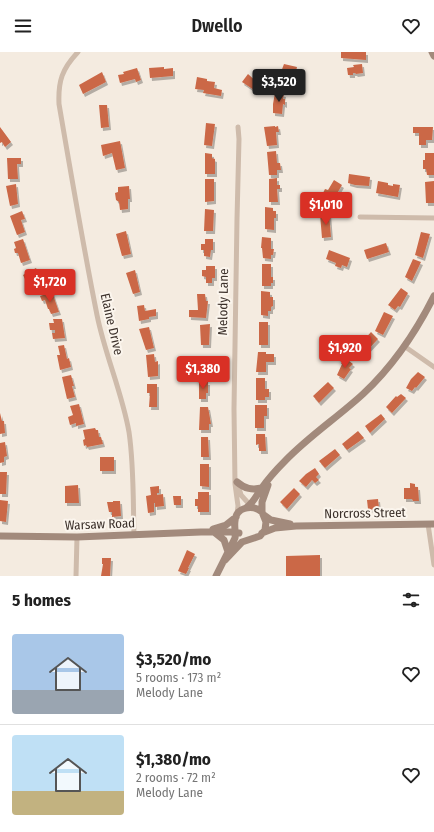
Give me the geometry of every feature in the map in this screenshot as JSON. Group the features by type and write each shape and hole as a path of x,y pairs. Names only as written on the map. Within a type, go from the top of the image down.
{"street":[{"name":"Elaine Drive","path":"78,52 68,63 61,76 58,90 59,104 97,316 129,432 132,462 134,535"},
{"path":"432,52 434,56"},
{"name":"Melody Lane","path":"237,516 238,506 235,491 235,345 238,127"},
{"path":"360,217 434,218"},
{"path":"216,576 237,531 237,516 250,507 262,488 301,445 364,393 385,371 425,315 434,296"},
{"path":"404,346 434,367"},
{"path":"236,479 243,487 249,489 262,488"},
{"name":"Melody Lane","path":"236,479 241,496 250,507"},
{"path":"224,560 242,542 262,533 266,526 263,514 262,498 270,479"},
{"path":"250,507 263,514"},
{"name":"Norcross Street","path":"263,514 271,520 296,526"},
{"name":"Warsaw Road","path":"201,532 221,527 237,516"},
{"path":"431,524 434,565"},
{"name":"Norcross Street","path":"262,533 275,528 296,526 431,524"},
{"name":"Warsaw Road","path":"0,536 77,537 237,531"},
{"path":"237,531 245,537 253,538"},
{"path":"214,532 224,540 228,552"},
{"path":"76,576 77,537"}],"building":[{"path":"341,52 366,52 366,60 341,58"},
{"path":"284,64 297,67 295,76 281,72"},
{"path":"362,64 363,73 353,73 353,75 348,75 347,68 354,67 353,65"},
{"path":"164,67 164,69 173,68 173,76 150,78 149,68"},
{"path":"137,68 141,80 136,82 135,79 120,83 118,75"},
{"path":"102,72 106,82 83,94 79,85"},
{"path":"248,74 259,84 254,90 242,82"},
{"path":"197,77 215,82 214,88 222,90 221,96 203,93 204,90 195,89"},
{"path":"275,93 284,94 283,99 285,99 285,105 283,104 282,114 273,113"},
{"path":"99,105 107,105 109,127 101,128"},
{"path":"206,123 215,124 212,146 204,145"},
{"path":"278,126 279,132 276,132 277,145 267,146 264,127"},
{"path":"0,127 11,142 5,147 2,142 0,143"},
{"path":"413,127 433,127 432,140 426,140 426,145 419,145 419,133 413,133"},
{"path":"120,141 125,168 116,170 112,153 103,156 101,145"},
{"path":"276,151 277,163 280,163 281,170 277,170 277,175 269,175 267,152"},
{"path":"205,153 212,154 212,158 215,159 215,174 205,174"},
{"path":"425,153 434,153 434,175 427,175 426,169 423,169"},
{"path":"7,158 21,158 21,164 17,164 18,179 8,179"},
{"path":"349,174 370,177 369,186 348,183"},
{"path":"277,178 277,185 280,185 280,189 277,189 278,202 269,202 269,179"},
{"path":"205,179 214,179 214,201 205,202"},
{"path":"334,180 342,185 331,204 323,199 326,194 323,193 325,189 328,190"},
{"path":"378,181 388,183 388,185 393,186 393,184 400,185 398,197 376,193"},
{"path":"434,181 434,203 426,203 425,182"},
{"path":"16,184 18,204 10,206 6,186"},
{"path":"129,186 130,199 128,199 128,209 120,210 119,202 116,200 115,193 118,192 118,187"},
{"path":"265,207 273,208 273,211 276,211 276,218 274,218 274,230 265,229"},
{"path":"205,209 214,210 213,231 204,231"},
{"path":"22,211 25,219 21,220 25,232 17,235 10,216"},
{"path":"329,213 331,237 322,238 320,214"},
{"path":"126,231 131,254 122,256 116,234"},
{"path":"421,232 430,234 423,258 415,255"},
{"path":"262,237 271,238 271,249 274,249 271,259 263,258 261,248"},
{"path":"23,239 30,260 21,263 18,253 15,253 14,249 16,248 14,242"},
{"path":"205,239 213,239 213,250 211,250 210,257 204,256 204,250 201,250 201,244 205,244"},
{"path":"386,243 389,252 367,259 364,250"},
{"path":"329,250 350,258 347,267 342,265 341,268 335,266 336,263 326,259"},
{"path":"413,259 421,262 412,281 405,277"},
{"path":"262,264 271,264 271,277 273,277 273,283 271,283 271,286 262,286"},
{"path":"206,266 215,266 215,278 212,278 212,283 206,283 206,277 202,276 202,270 206,270"},
{"path":"36,268 44,287 37,291 30,278 26,281 23,275"},
{"path":"135,270 140,292 133,294 126,273"},
{"path":"401,288 408,293 400,307 398,306 395,310 388,305"},
{"path":"261,291 270,292 270,297 273,297 273,306 271,307 271,311 268,311 268,316 261,315"},
{"path":"52,292 59,312 51,314 45,300 42,301 40,296"},
{"path":"197,294 205,294 206,301 208,301 206,318 189,317 189,310 198,310"},
{"path":"144,305 145,311 156,309 156,316 139,321 137,306"},
{"path":"384,312 393,316 383,335 375,331"},
{"path":"53,319 62,319 65,338 53,339 52,333 55,333 55,330 50,330 49,323 54,323"},
{"path":"259,322 268,322 268,345 259,345"},
{"path":"210,324 209,345 201,345 200,325"},
{"path":"149,327 154,348 146,350 139,329"},
{"path":"371,332 378,339 362,356 355,350"},
{"path":"64,345 67,359 69,358 71,367 60,370 57,355 60,355 58,346"},
{"path":"258,352 274,354 274,362 266,362 266,372 256,372"},
{"path":"154,354 155,362 158,361 158,376 148,377 146,355"},
{"path":"345,358 353,364 349,368 351,369 344,379 337,375"},
{"path":"418,372 425,377 412,391 406,388 411,379"},
{"path":"71,375 75,397 67,399 62,377"},
{"path":"256,378 265,378 265,389 269,389 269,397 265,397 265,400 256,400"},
{"path":"199,382 208,382 208,393 206,393 206,399 199,399"},
{"path":"328,382 334,388 319,403 313,396"},
{"path":"147,384 157,384 157,407 149,407 150,393 147,393"},
{"path":"401,394 406,398 392,413 386,407 396,396 397,397"},
{"path":"79,404 84,424 76,426 76,423 70,425 68,417 73,415 70,406"},
{"path":"255,405 267,405 267,416 264,416 264,428 255,428"},
{"path":"200,407 208,407 211,424 209,424 209,430 199,430"},
{"path":"0,413 2,421 4,421 5,433 0,434"},
{"path":"381,414 385,419 370,433 365,426"},
{"path":"95,428 98,430 99,437 101,437 103,444 87,447 86,445 84,446 83,440 85,439 83,430"},
{"path":"358,431 364,438 347,450 342,444"},
{"path":"256,434 265,434 266,451 259,451 259,444 256,445"},
{"path":"201,437 208,437 209,457 201,457"},
{"path":"5,442 7,456 4,457 4,462 0,463 0,443"},
{"path":"335,449 340,455 325,468 319,461"},
{"path":"100,457 114,457 114,471 100,471"},
{"path":"200,464 209,464 209,487 200,486"},
{"path":"315,468 319,474 316,477 319,480 315,483 312,480 306,487 299,481"},
{"path":"0,472 7,472 6,494 0,494"},
{"path":"410,483 415,484 415,487 418,487 419,501 404,499 404,488 410,488"},
{"path":"78,485 79,503 65,503 65,486"},
{"path":"159,486 159,493 157,493 157,495 163,494 164,506 155,507 154,503 154,512 148,513 146,496 151,495 150,487"},
{"path":"294,488 300,494 287,509 280,502"},
{"path":"198,492 209,492 209,512 198,512 198,506 195,506 195,499 198,499"},
{"path":"173,496 181,496 181,505 174,505"},
{"path":"378,499 379,508 374,508 374,510 368,509 367,500"},
{"path":"0,500 8,501 6,522 0,521"},
{"path":"120,501 121,516 112,517 112,512 109,512 107,502"},
{"path":"187,550 195,554 186,574 178,571"},
{"path":"320,555 320,576 286,576 286,556"},
{"path":"102,558 111,558 110,576 101,576 103,564"}]}
